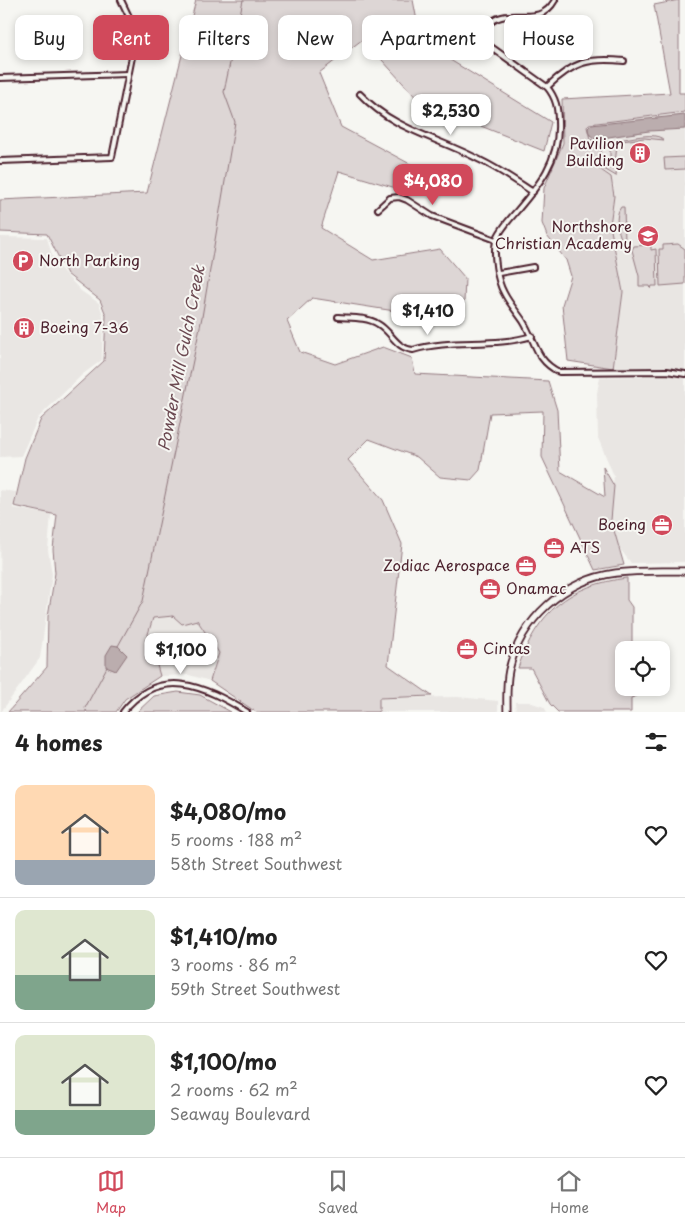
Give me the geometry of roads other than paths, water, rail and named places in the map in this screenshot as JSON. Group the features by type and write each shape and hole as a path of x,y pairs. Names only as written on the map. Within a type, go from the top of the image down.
{"street":[{"path":"0,161 112,157 135,42 133,26 121,0"},
{"path":"494,20 500,17 538,16 547,11 555,0"},
{"path":"494,49 547,87 554,96 558,111 556,150 545,177 508,222 496,240 499,273 503,291 532,336 538,354 548,366 560,372 667,372 685,374"},
{"path":"547,87 568,68 586,61 604,59 624,61"},
{"path":"0,78 128,74"},
{"path":"360,94 375,109 396,123 481,160 533,192"},
{"path":"378,209 390,198 399,197 408,200 432,216 496,240"},
{"path":"499,273 533,267"},
{"path":"338,317 373,321 381,325 398,345 413,350 427,345 512,342 532,336"},
{"path":"507,712 509,671 515,653 535,618 556,597 586,581 615,573 685,571"},
{"path":"123,712 138,696 151,688 175,683 198,688 247,712"}],"waterway":[{"name":"Powder Mill Gulch Creek","path":"118,646 143,601 202,317 235,122 224,92 243,0"},
{"name":"Powder Mill Gulch Creek","path":"85,708 107,667"}],"place":[{"name":"Pavilion Building","path":"640,153"},
{"name":"Northshore Christian Academy","path":"648,236"},
{"name":"North Parking","path":"23,261"},
{"name":"Boeing 7-36","path":"24,328"},
{"name":"Boeing","path":"662,525"},
{"name":"ATS","path":"554,548"},
{"name":"Zodiac Aerospace","path":"526,566"},
{"name":"Onamac","path":"490,589"},
{"name":"Cintas","path":"467,649"}]}
